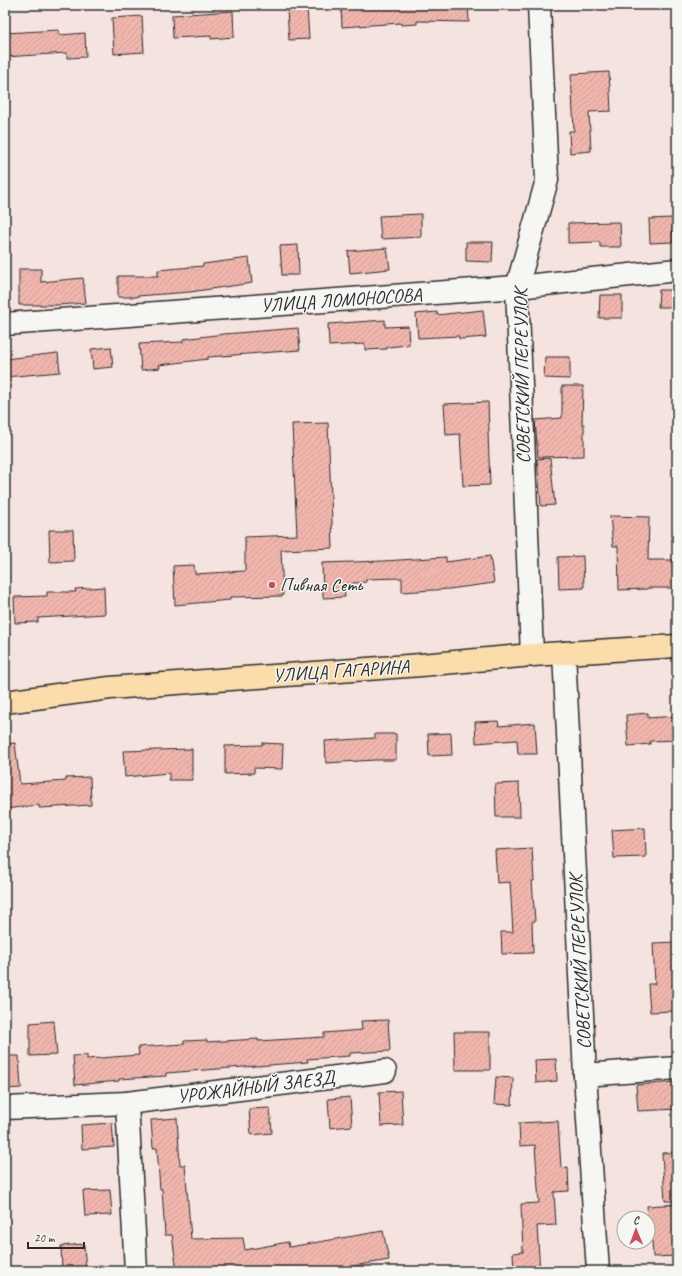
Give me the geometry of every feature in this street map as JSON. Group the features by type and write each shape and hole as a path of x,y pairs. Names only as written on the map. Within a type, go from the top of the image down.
{"main road":[{"name":"УЛИЦА ГАГАРИНА","path":"5,702 110,688 421,665 532,655 677,646"}],"street":[{"name":"СОВЕТСКИЙ ПЕРЕУЛОК","path":"532,655 517,287 547,180 539,5"},
{"name":"УЛИЦА ЛОМОНОСОВА","path":"5,324 517,287 677,270"},
{"name":"СОВЕТСКИЙ ПЕРЕУЛОК","path":"564,653 585,1075 598,1271"},
{"path":"585,1075 677,1068"},
{"name":"УРОЖАЙНЫЙ ЗАЕЗД","path":"5,1108 127,1103 385,1071"},
{"path":"127,1103 136,1271"}],"building":[{"path":"341,5 468,5 469,22 417,21 417,24 401,25 401,23 342,27"},
{"path":"307,8 309,39 289,40 287,10"},
{"path":"233,11 234,37 211,39 211,36 173,38 172,15"},
{"path":"142,16 144,52 114,54 112,18"},
{"path":"59,30 59,35 85,33 86,57 67,58 67,53 5,57 5,33"},
{"path":"609,72 611,111 589,112 591,151 570,153 569,131 574,131 571,74"},
{"path":"421,214 421,237 381,239 379,216"},
{"path":"672,218 673,242 650,243 649,219"},
{"path":"620,222 621,247 600,247 600,242 568,243 568,223"},
{"path":"466,242 493,242 492,262 466,261"},
{"path":"298,245 299,275 282,275 280,246"},
{"path":"387,248 390,269 350,273 348,251"},
{"path":"249,258 252,283 190,292 137,297 118,297 118,276 158,276 158,270 203,266 203,264"},
{"path":"19,269 41,269 41,282 83,278 86,303 19,305"},
{"path":"659,290 675,290 675,307 658,307"},
{"path":"600,295 622,295 622,318 599,318"},
{"path":"483,310 486,337 459,339 459,336 418,338 416,314 437,312 437,315"},
{"path":"385,320 385,327 408,326 409,345 387,347 387,349 365,350 365,344 329,346 328,324"},
{"path":"298,328 300,350 208,357 208,359 159,365 160,368 141,370 139,344 183,342 183,339 224,334"},
{"path":"111,347 113,367 93,369 91,349"},
{"path":"58,353 60,372 5,377 5,359"},
{"path":"545,357 570,357 570,379 544,378"},
{"path":"562,386 583,386 582,424 584,424 584,456 538,457 535,420 562,418"},
{"path":"488,402 490,485 463,486 460,434 446,435 444,404"},
{"path":"328,423 333,548 281,550 283,596 230,597 230,600 175,605 173,566 194,565 195,574 245,571 245,537 297,535 292,424"},
{"path":"550,458 555,505 541,506 537,459"},
{"path":"610,516 649,517 648,560 677,560 677,588 619,590 618,546 613,546"},
{"path":"49,530 73,530 74,561 50,562"},
{"path":"490,556 494,583 449,589 402,592 402,578 366,579 366,582 344,584 345,597 323,598 322,563 446,557 446,562"},
{"path":"583,556 584,588 559,589 558,557"},
{"path":"104,587 105,614 38,618 38,622 15,623 14,597 47,596 47,592 76,592 75,589"},
{"path":"648,713 648,718 677,716 677,740 650,741 650,744 628,746 626,715"},
{"path":"498,721 499,726 535,723 537,754 518,754 517,740 476,743 475,722"},
{"path":"451,733 452,755 429,756 428,734"},
{"path":"375,734 396,734 396,760 326,763 325,741 375,738"},
{"path":"15,743 20,784 66,781 66,778 90,777 91,805 39,808 39,805 5,809 5,744"},
{"path":"262,743 283,744 282,769 254,768 254,773 225,774 225,746 262,745"},
{"path":"192,749 192,780 169,780 169,773 125,777 123,751"},
{"path":"519,783 520,817 496,817 495,784"},
{"path":"645,828 646,857 614,858 612,830"},
{"path":"532,848 534,881 532,881 535,921 532,922 533,953 502,954 501,932 513,932 510,882 497,883 495,850"},
{"path":"677,942 677,1011 650,1012 648,984 655,984 653,943"},
{"path":"388,1020 390,1051 350,1053 350,1056 307,1059 308,1062 166,1073 166,1076 119,1079 119,1081 75,1085 73,1056 87,1055 87,1059 139,1055 138,1047 184,1044 184,1041 207,1040 207,1042 258,1039 258,1041 324,1037 324,1033 362,1030 361,1021"},
{"path":"54,1021 57,1055 30,1056 30,1023"},
{"path":"454,1032 490,1032 490,1070 455,1070"},
{"path":"5,1056 19,1056 21,1088 5,1089"},
{"path":"556,1059 557,1081 536,1083 535,1060"},
{"path":"496,1077 513,1078 512,1105 494,1104"},
{"path":"676,1082 677,1109 638,1111 636,1085"},
{"path":"401,1091 403,1125 381,1126 379,1092"},
{"path":"350,1097 352,1126 330,1128 328,1099"},
{"path":"270,1108 272,1133 251,1135 249,1109"},
{"path":"177,1118 180,1165 185,1165 191,1239 243,1238 245,1250 288,1242 289,1247 383,1231 389,1260 348,1267 348,1269 336,1271 177,1271 172,1235 165,1235 162,1189 160,1189 157,1148 153,1148 151,1120"},
{"path":"558,1121 561,1168 568,1167 569,1191 554,1192 556,1225 537,1226 540,1271 514,1271 513,1253 523,1252 521,1204 539,1203 535,1145 520,1146 519,1123"},
{"path":"112,1123 114,1147 82,1149 81,1125"},
{"path":"677,1152 677,1201 665,1201 662,1153"},
{"path":"110,1190 112,1215 85,1216 83,1191"},
{"path":"676,1204 677,1256 653,1257 653,1250 656,1250 656,1210 647,1210 647,1206"},
{"path":"84,1244 86,1271 62,1271 61,1246"}],"place":[{"name":"Пивная Сеть","path":"272,585"}]}
